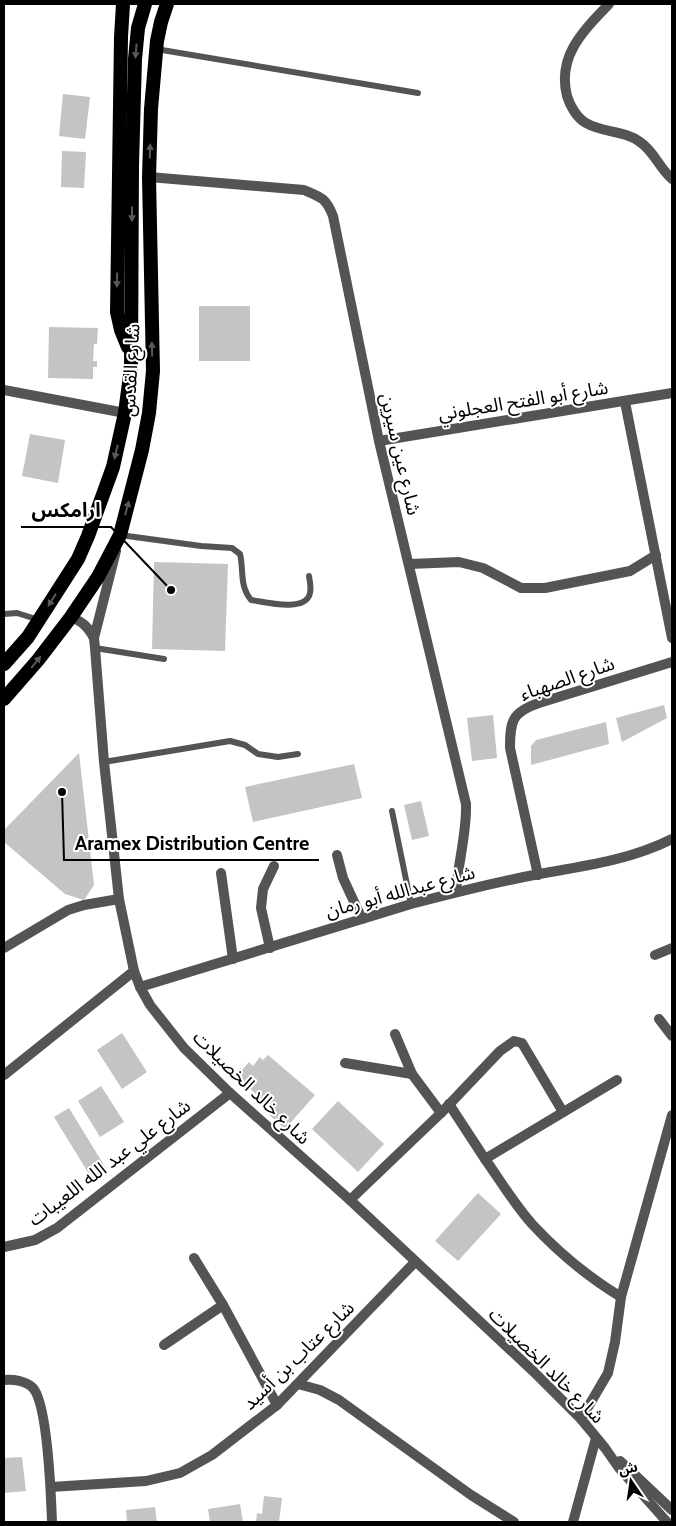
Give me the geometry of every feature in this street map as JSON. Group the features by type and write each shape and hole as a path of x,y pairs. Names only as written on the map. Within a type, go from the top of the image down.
{"highway":[{"path":"123,4 117,312 120,330 130,352"},
{"name":"شارع القدس","path":"4,664 28,636 78,559 112,467 124,413 129,382 130,352 135,59 138,28 145,4"},
{"name":"شارع القدس","path":"4,699 38,660 71,617 98,577 120,535 142,450 149,413 153,371 149,176 151,109 156,50 161,22 167,4"}],"street":[{"path":"609,4 573,46 565,65 564,82 568,100 576,115 586,123 640,142 650,151 672,179"},
{"name":"شارع عين سيرين","path":"149,176 304,190 321,196 328,203 333,216 379,441 466,804 466,820 456,892"},
{"path":"4,390 124,413"},
{"name":"شارع أبو الفتح العجلوني","path":"379,441 672,393"},
{"path":"625,402 672,638"},
{"name":"شارع خالد الخصيلات","path":"120,535 95,643 104,762 119,899 134,971 140,987 150,1005 184,1048 230,1093 350,1200 534,1372 581,1419 619,1468 667,1522"},
{"path":"408,564 459,562 484,568 521,588 545,588 630,570 656,556"},
{"path":"71,617 82,621 87,626 95,643"},
{"name":"شارع الصهباء","path":"538,875 510,748 510,730 514,716 524,708 538,703 672,662"},
{"name":"شارع عبدالله أبو رمان","path":"140,987 411,904 456,892 612,861 672,839"},
{"path":"337,855 343,878 362,918"},
{"path":"270,948 261,908 263,889 274,866"},
{"path":"221,873 233,959"},
{"path":"4,948 68,910 84,905 119,899"},
{"path":"655,955 672,948"},
{"path":"4,1074 134,971"},
{"path":"659,1019 672,1036"},
{"path":"395,1034 412,1074 441,1113"},
{"path":"350,1200 441,1113 500,1051 510,1043 518,1041 522,1043 563,1112"},
{"path":"346,1063 412,1074"},
{"path":"485,1158 617,1080"},
{"name":"شارع علي عبد الله اللعيبات","path":"4,1246 35,1240 57,1228 230,1093"},
{"path":"450,1104 513,1200 532,1224 587,1274 621,1297"},
{"path":"581,1419 608,1373 615,1342 621,1297 672,1115"},
{"path":"194,1258 223,1305 277,1405"},
{"name":"شارع عتاب بن أسيد","path":"50,1486 146,1481 180,1473 212,1455 277,1405 415,1262"},
{"path":"164,1345 223,1305"},
{"path":"4,1380 24,1382 32,1388 40,1400 50,1486 52,1522"},
{"path":"298,1384 320,1390 339,1400 471,1495 514,1522"},
{"path":"573,1522 596,1438"},
{"name":"شارع خالد الخصيلات","path":"604,1448 672,1510"},
{"path":"657,1495 672,1502"}],"lane":[{"path":"156,50 418,93"},
{"path":"120,535 201,546 232,548 240,554 242,583 251,600 284,605 298,604 307,599 310,593 309,576"},
{"path":"4,614 17,613 39,620"},
{"path":"95,643 164,659"},
{"path":"104,762 230,741 244,745 258,754 278,757 298,754"},
{"path":"392,811 411,904"}],"building":[{"path":"63,94 90,97 85,139 59,136"},
{"path":"62,151 86,152 84,188 61,187"},
{"path":"199,306 250,306 250,361 199,361"},
{"path":"49,327 98,328 97,344 94,344 93,361 97,361 97,367 93,367 93,379 48,378"},
{"path":"30,434 65,440 58,483 22,476"},
{"path":"154,562 228,564 225,651 152,649"},
{"path":"664,705 667,718 622,742 616,718"},
{"path":"493,715 497,758 472,761 467,718"},
{"path":"606,722 609,744 531,765 531,746 536,740"},
{"path":"79,753 94,885 84,900 65,894 4,842 4,830"},
{"path":"354,764 362,798 253,822 245,787"},
{"path":"421,801 429,836 412,840 404,805"},
{"path":"401,887 404,900 398,901 395,888"},
{"path":"122,1033 147,1072 122,1089 97,1050"},
{"path":"268,1055 315,1095 285,1129 266,1112 271,1107 234,1075 249,1062 253,1066 260,1057 263,1060"},
{"path":"101,1086 124,1122 100,1137 78,1101"},
{"path":"338,1101 384,1144 358,1172 312,1129"},
{"path":"69,1108 107,1170 92,1179 54,1117"},
{"path":"478,1193 501,1214 458,1261 435,1241"},
{"path":"22,1457 26,1491 4,1493 4,1458"},
{"path":"264,1496 282,1498 279,1522 256,1522 257,1513 262,1514"},
{"path":"240,1504 243,1522 210,1522 208,1509"},
{"path":"155,1507 157,1522 127,1522 126,1510"}],"place":[{"name":"ارامكس","path":"171,590"},
{"name":"Aramex Distribution Centre","path":"62,792"}]}
